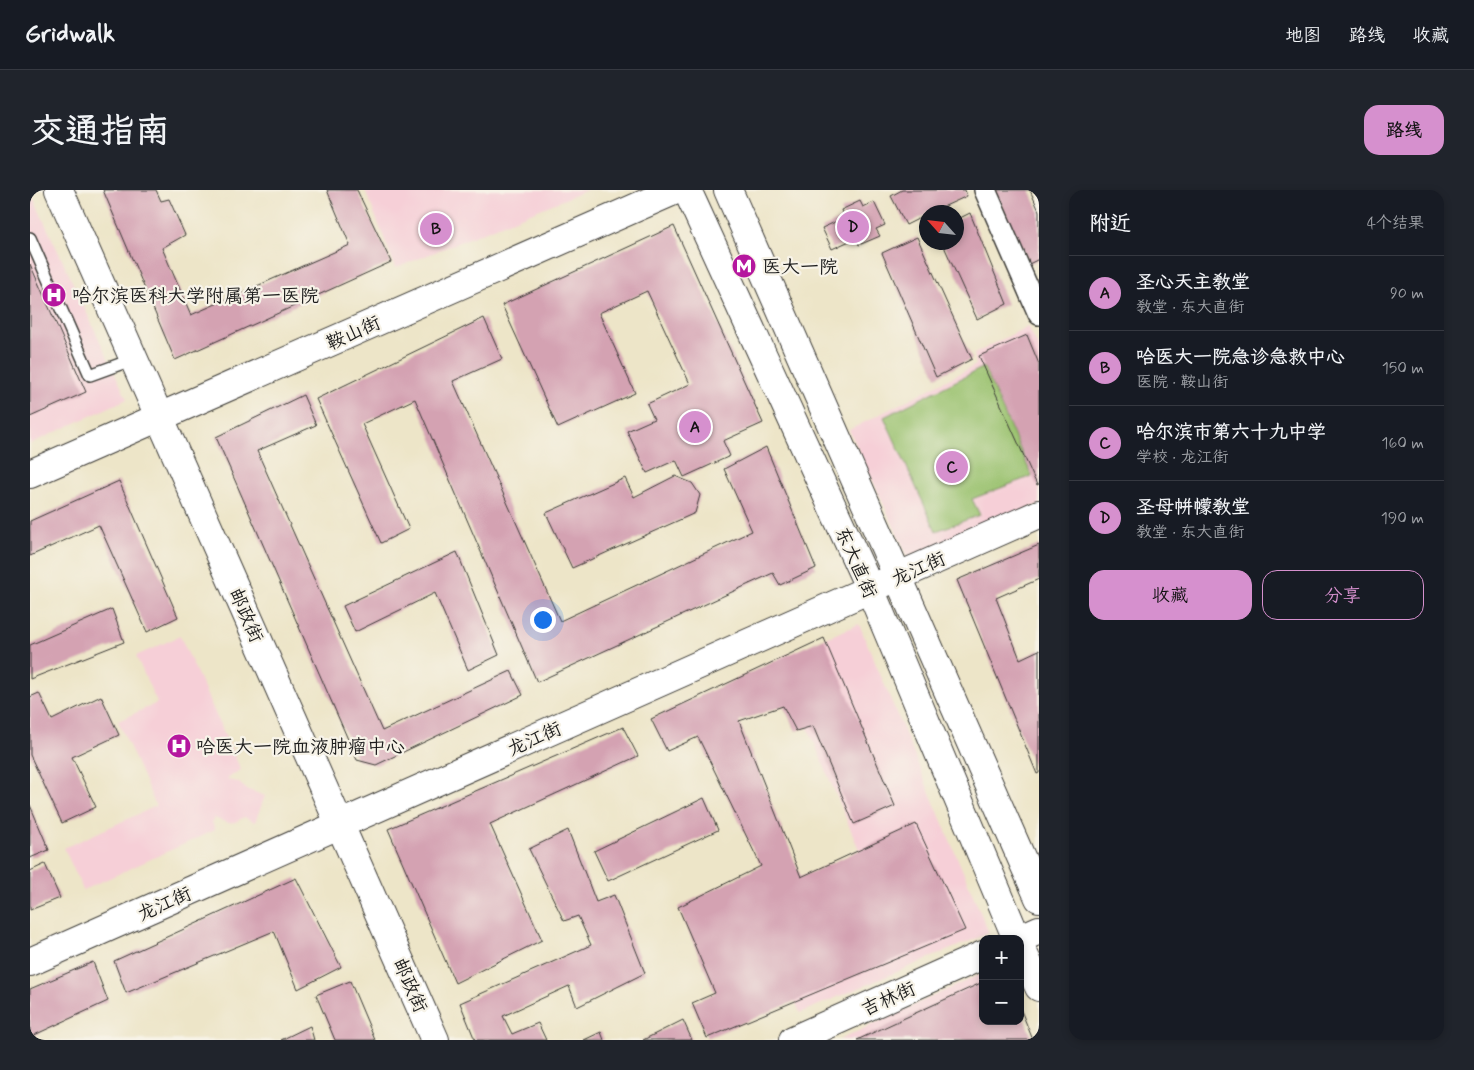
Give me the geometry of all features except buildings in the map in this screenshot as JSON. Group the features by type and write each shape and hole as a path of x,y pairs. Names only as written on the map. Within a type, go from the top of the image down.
{"street":[{"name":"邮政街","path":"59,190 435,1040"},
{"name":"鞍山街","path":"30,474 676,190"},
{"name":"东大直街","path":"687,190 870,590 1016,935"},
{"name":"东大直街","path":"728,190 1039,898"},
{"path":"985,190 1039,314"},
{"name":"龙江街","path":"30,962 1039,514"},
{"path":"1024,936 1039,930"},
{"path":"1024,955 1039,987"},
{"name":"吉林街","path":"792,1040 979,957"}],"lane":[{"path":"30,238 90,375 134,359"}],"shaded area":[{"path":"365,190 587,190 396,268"},
{"name":"哈尔滨医科大学附属第一医院","path":"30,191 127,399 30,444"},
{"path":"1028,326 1039,349 1039,504 910,561 849,430 976,365 974,354"},
{"path":"859,624 989,933 979,935 979,937 800,1013 756,910 865,864 779,658"},
{"name":"哈医大一院血液肿瘤中心","path":"180,636 241,770 230,776 227,780 238,782 246,789 265,796 255,822 244,817 236,822 228,823 214,818 212,822 215,830 83,890 64,848 156,806 118,721 157,703 136,656"},
{"path":"979,975 979,1025 993,1025 1029,1040 839,1040"}],"green space":[{"path":"984,367 1032,476 972,499 980,515 936,531 884,417"}],"place":[{"name":"圣母帡幪教堂","path":"853,227"},
{"name":"哈医大一院急诊急救中心","path":"436,229"},
{"name":"医大一院","path":"744,266"},
{"name":"哈尔滨医科大学附属第一医院","path":"54,295"},
{"name":"圣心天主教堂","path":"695,427"},
{"name":"哈尔滨市第六十九中学","path":"952,467"},
{"name":"哈医大一院血液肿瘤中心","path":"179,746"}]}
